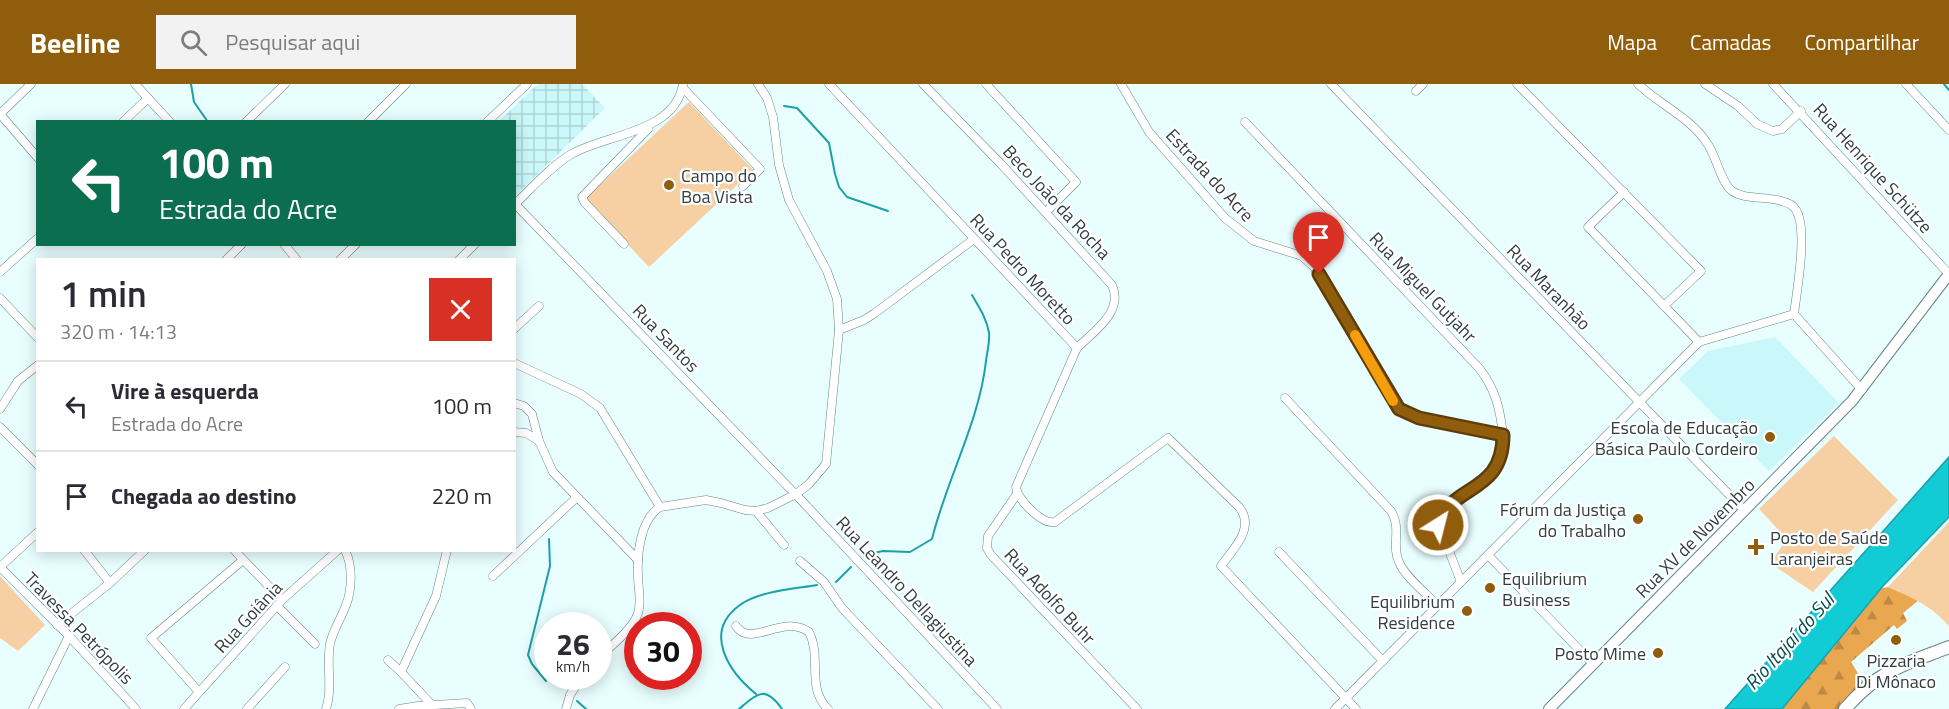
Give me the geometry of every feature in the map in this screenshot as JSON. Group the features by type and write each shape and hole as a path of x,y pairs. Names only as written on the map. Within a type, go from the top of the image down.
{"main road":[{"name":"Rua XV de Novembro","path":"1549,709 1823,433 1862,390 1949,274"},
{"path":"1845,709 1864,689 1885,673 1949,647"}],"street":[{"path":"31,84 0,114 36,156"},
{"path":"135,84 168,120"},
{"path":"248,120 285,84"},
{"path":"370,120 406,84"},
{"path":"489,120 526,84"},
{"path":"612,644 638,615 638,560 646,524 650,516 660,507 706,500 745,510 756,511 768,508 796,494 815,478 826,464 838,330 837,299 827,271 789,200 779,165 773,117 767,98 758,84"},
{"name":"Rua Pedro Moretto","path":"829,84 1077,348 1016,487 1017,494"},
{"name":"Beco João da Rocha","path":"923,84 1046,212 1107,279 1115,292 1113,311 1077,348"},
{"path":"986,84 1076,182 1046,212"},
{"name":"Estrada do Acre","path":"1121,84 1142,122 1225,218 1254,241 1302,256"},
{"name":"Rua Maranhão","path":"1331,84 1745,511"},
{"path":"1416,91 1423,84"},
{"path":"1517,84 1701,271 1664,306"},
{"path":"1638,84 1699,133 1713,153 1725,182 1732,191 1744,196 1780,200 1796,210 1800,219 1801,235 1794,314 1862,390"},
{"path":"1706,84 1738,106 1757,124 1773,131 1782,129 1801,111"},
{"name":"Rua Henrique Schütze","path":"1773,84 1801,111 1949,274"},
{"path":"1905,84 1949,130"},
{"path":"624,244 582,197 673,106 683,86 760,170 743,186"},
{"path":"125,120 148,98"},
{"path":"516,203 552,169 579,150 641,130 655,122"},
{"name":"Rua Miguel Gutjahr","path":"1245,122 1470,357 1488,380 1498,402 1503,435"},
{"path":"1624,192 1588,227 1699,342"},
{"name":"Rua Santos","path":"516,205 796,494"},
{"path":"1339,220 1302,256 1319,274 1399,409 1419,418 1503,435 1499,464 1484,481 1453,504 1438,525 1461,582"},
{"path":"838,330 875,313 974,239"},
{"path":"0,272 36,240"},
{"path":"228,258 240,246"},
{"path":"286,246 295,258"},
{"path":"342,258 354,246"},
{"path":"461,258 473,246"},
{"path":"2,304 36,336"},
{"path":"516,327 539,306"},
{"path":"1335,709 1699,342 1794,314"},
{"path":"516,364 581,394 600,408 660,507"},
{"path":"0,409 18,381 36,366"},
{"path":"1285,398 1391,511 1397,527 1398,561 1438,606"},
{"path":"516,404 524,406 532,414 539,441 553,472 638,560"},
{"path":"0,427 36,463"},
{"path":"516,432 526,433 539,441"},
{"path":"1017,494 1042,520 1051,524 1168,438 1239,507 1245,517 1247,522 1242,536 1221,566 1356,709"},
{"name":"Rua Leandro Dellagiustina","path":"796,494 997,709"},
{"name":"Rua Adolfo Buhr","path":"1017,494 988,536 987,548 991,555 1137,709"},
{"path":"494,576 577,497"},
{"path":"756,511 784,545"},
{"path":"0,567 36,534"},
{"path":"86,552 110,583"},
{"path":"57,625 110,583 143,552"},
{"path":"236,552 315,644"},
{"name":"Rua Goiânia","path":"184,709 280,603 336,552"},
{"path":"326,709 330,645 336,624 346,606 350,588 350,567 346,552"},
{"path":"401,672 436,596 447,552"},
{"path":"1279,552 1383,661"},
{"path":"1488,555 1593,664"},
{"path":"199,692 150,638 243,560"},
{"path":"800,561 825,582 842,608 938,709"},
{"name":"Travessa Petrópolis","path":"0,567 69,636 136,709"},
{"path":"736,626 740,632 747,634 787,625 797,626 809,632 814,647 815,680 821,699 828,709"},
{"path":"33,709 69,636"},
{"path":"388,660 432,705"},
{"path":"247,709 285,667"},
{"path":"566,709 573,690"},
{"path":"191,702 197,709"},
{"path":"399,709 467,703 471,709"}],"shaded area":[{"path":"538,84 582,84 605,108 516,195 516,120 500,120"},
{"name":"Campo do Boa Vista","path":"689,102 753,170 649,267 585,199"},
{"name":"Escola de Educação Básica Paulo Cordeiro","path":"1775,337 1839,403 1769,471 1679,379 1708,351"},
{"path":"1834,436 1898,500 1813,592 1770,563 1787,539 1759,509"},
{"path":"1949,522 1949,626 1928,607 1888,587"},
{"path":"0,576 45,625 18,651 0,638"}],"green space":[{"path":"1888,587 1919,600 1903,613 1907,621 1897,629 1894,625 1851,662 1864,683 1842,709 1782,709 1882,588"}],"water":[{"name":"Rio Itajaí do Sul","path":"1949,457 1949,517 1883,586 1782,709 1725,709"}],"waterway":[{"path":"191,84 194,102 207,120"},
{"path":"1944,84 1949,90"},
{"path":"784,106 797,108 829,143 839,187 847,197 888,211"},
{"path":"864,555 883,551 910,552 932,539 977,406 989,343 985,318 972,295"},
{"path":"539,612 550,566 549,539"},
{"path":"836,582 851,567"},
{"path":"756,694 737,675 724,651 721,639 723,627 729,616 748,600 777,591 817,585"},
{"path":"534,631 528,655 534,666"},
{"path":"739,709 761,694 771,697 782,709"},
{"path":"577,701 586,709"}],"slow traffic":[{"path":"1355,335 1393,401"}],"place":[{"name":"Campo do Boa Vista","path":"669,185"},
{"name":"Escola de Educação Básica Paulo Cordeiro","path":"1770,437"},
{"name":"Fórum da Justiça do Trabalho","path":"1638,519"},
{"name":"Posto de Saúde Laranjeiras","path":"1756,547"},
{"name":"Equilibrium Business","path":"1490,588"},
{"name":"Equilibrium Residence","path":"1467,611"},
{"name":"Pizzaria Di Mônaco","path":"1896,640"},
{"name":"Posto Mime","path":"1658,653"}],"route":[{"path":"1319,274 1399,409 1419,418 1503,435 1499,464 1484,481 1453,504 1440,519 1438,525"}]}
